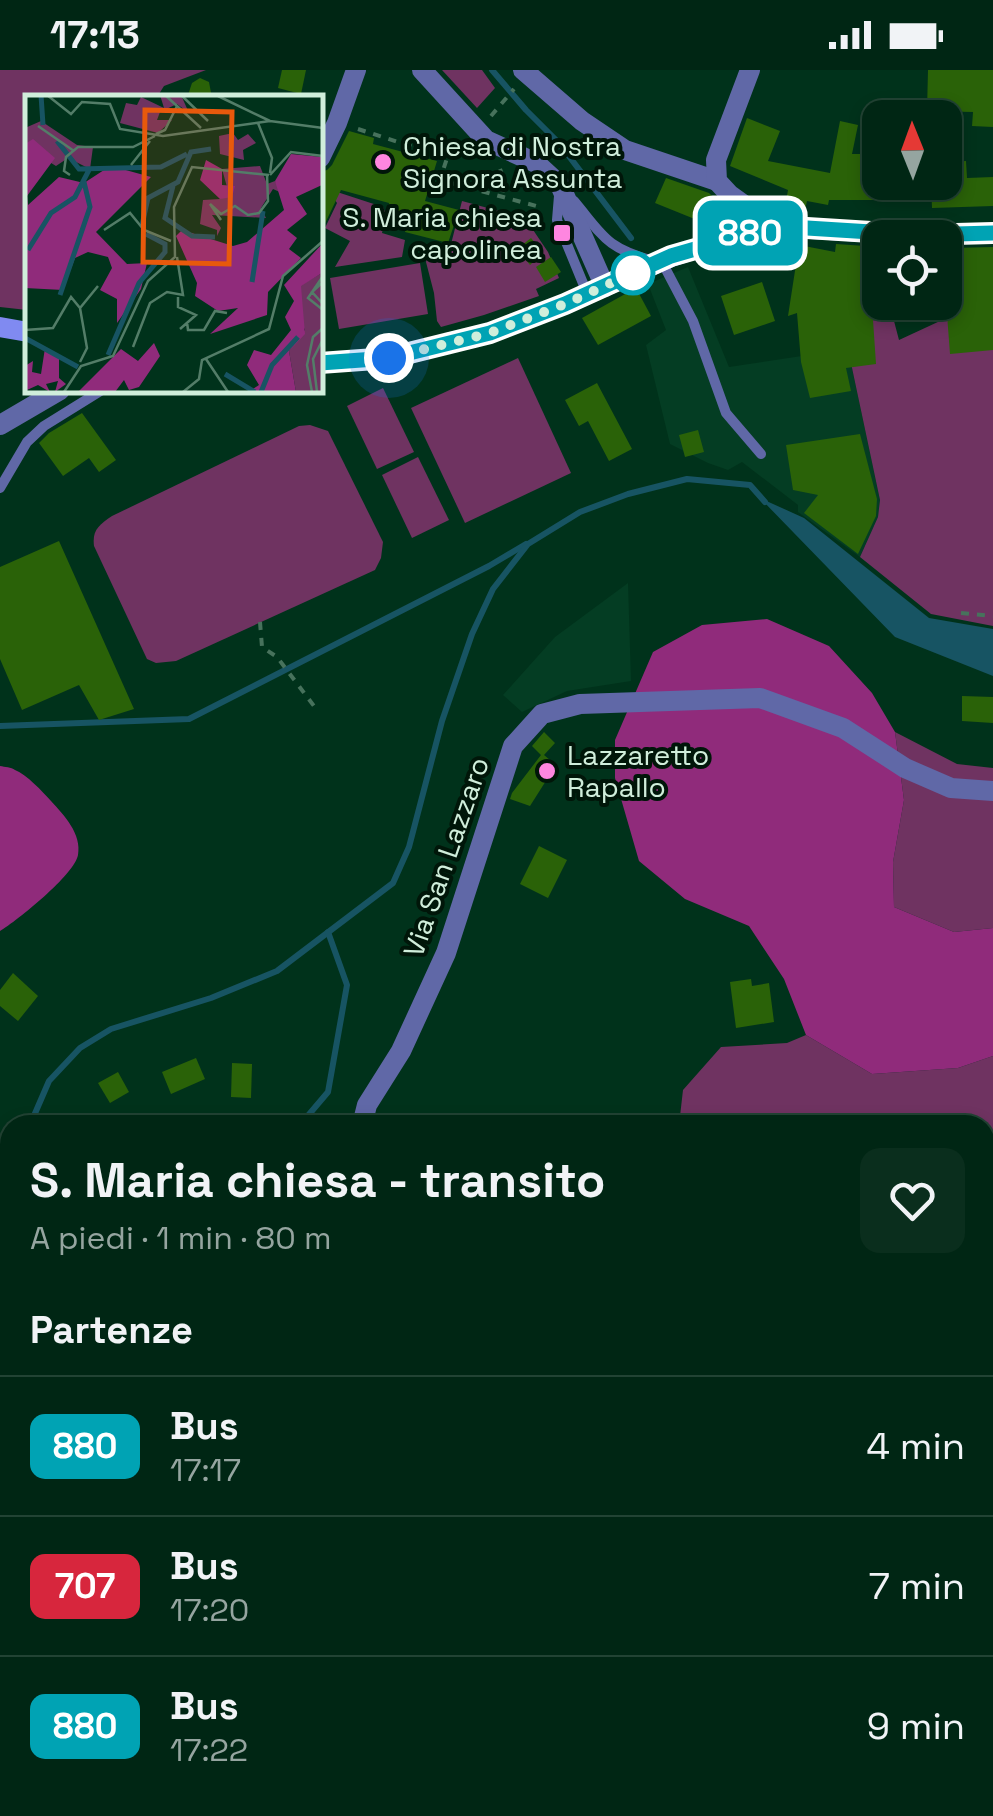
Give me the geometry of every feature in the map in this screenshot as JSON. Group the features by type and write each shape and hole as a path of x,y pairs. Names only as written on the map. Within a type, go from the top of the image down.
{"street":[{"path":"322,154 338,123 356,70"},
{"path":"422,70 486,140 536,163 560,185 596,290"},
{"path":"717,181 716,160 750,70"},
{"path":"522,75 625,150 717,181 730,195 775,226"},
{"path":"322,363 389,358 490,333 660,261 775,226 919,235 993,233"},
{"path":"0,328 25,332"},
{"path":"0,426 57,392"},
{"name":"Via San Lazzaro","path":"364,1115 401,1051 446,953 513,746 542,714 580,704 760,698 843,728 906,768 951,788 993,791"}],"lane":[{"path":"560,185 557,220 596,290"},
{"path":"560,185 600,234 624,252 660,261 693,321 726,414 760,454"},
{"path":"0,488 35,434 99,392"}],"path":[{"path":"492,115 522,75"},
{"path":"338,123 447,158 440,180 558,212"},
{"path":"502,197 504,180"},
{"path":"961,613 993,616"},
{"path":"260,622 262,648 277,657 317,710"}],"shaded area":[{"path":"0,70 206,70 164,86 158,95 25,95 25,310 0,307"},
{"path":"442,70 482,70 495,88 477,108"},
{"path":"331,190 383,207 386,214 382,233 405,240 402,257 335,267 350,241 325,228 337,203"},
{"path":"462,201 525,218 548,252 559,278 536,289 539,296 441,327 426,262 431,243 450,248"},
{"path":"420,263 428,314 339,329 330,278"},
{"path":"688,267 729,367 848,349 880,500 878,517 860,557 798,512 798,505 742,462 728,470 670,444 646,345 666,330 648,284"},
{"path":"993,315 993,626 931,614 860,557 878,517 880,500 848,349 866,320 894,321 899,340 940,321"},
{"path":"518,358 571,473 465,523 411,408"},
{"path":"383,388 414,452 377,469 347,406"},
{"path":"299,426 328,431 383,542 375,570 176,661 156,663 147,659 94,546 97,528 112,516"},
{"path":"418,457 449,520 412,538 382,475"},
{"path":"628,583 631,681 567,691 522,712 503,695 555,637"},
{"path":"767,619 829,646 872,693 895,732 904,800 893,862 894,907 954,932 993,928 993,1056 958,1068 872,1074 806,1035 784,979 749,926 685,899 639,861 615,778 615,740 653,652 702,625"},
{"path":"895,732 957,764 993,768 993,928 954,932 894,907 893,862 904,800"},
{"path":"0,766 20,772 43,793 71,825 79,847 74,863 56,885 0,931"},
{"path":"806,1035 872,1074 958,1068 993,1056 993,1115 680,1115 683,1090 721,1047 787,1043"}],"water":[{"path":"760,498 804,518 929,618 993,629 993,676 895,637"}],"building":[{"path":"282,70 306,70 301,94 278,88"},
{"path":"928,70 993,70 993,127 972,126 973,112 962,112 962,100 927,100"},
{"path":"200,78 209,82 211,95 188,95 192,83"},
{"path":"747,118 780,131 768,161 830,173 840,121 858,125 852,154 862,154 862,200 829,200 828,205 807,201 805,210 785,207 788,190 730,166"},
{"path":"349,131 374,138 373,144 437,161 425,201 459,210 448,243 405,232 407,214 388,209 389,203 341,190 322,230 322,171 332,165"},
{"path":"962,161 966,161 967,178 993,177 993,206 932,208 932,200 962,200"},
{"path":"666,178 709,193 717,201 707,224 655,203"},
{"path":"531,238 543,253 530,265 517,249"},
{"path":"836,244 862,246 862,320 873,320 876,364 846,368 851,391 810,398 801,362 797,313 788,316 799,245 835,252"},
{"path":"993,247 993,350 950,354 947,320 962,320 962,248"},
{"path":"551,257 561,272 545,282 536,267"},
{"path":"762,282 775,321 734,335 721,296"},
{"path":"636,288 651,316 598,345 582,318"},
{"path":"597,383 632,449 609,461 588,421 579,426 565,400"},
{"path":"82,413 116,460 99,472 89,458 63,476 39,443"},
{"path":"698,430 704,452 685,457 679,435"},
{"path":"860,434 877,499 876,516 858,554 804,513 818,495 793,490 786,445"},
{"path":"59,541 134,709 99,720 79,685 22,710 0,659 0,567"},
{"path":"962,696 993,697 993,723 962,721"},
{"path":"544,732 555,743 544,755 556,765 530,806 510,799 541,755 532,746"},
{"path":"539,846 567,860 548,898 520,884"},
{"path":"13,973 38,996 18,1021 0,1006 0,990"},
{"path":"751,979 752,986 769,983 774,1022 736,1028 730,982"},
{"path":"196,1058 205,1079 171,1094 162,1072"},
{"path":"232,1063 252,1064 251,1098 231,1097"},
{"path":"118,1072 129,1092 110,1103 98,1083"}],"waterway":[{"path":"492,70 559,143 631,238"},
{"path":"34,1115 49,1081 80,1048 111,1029 211,998 277,971 393,883 409,847 442,721 472,634 493,589 528,544 580,512 628,494 687,479 750,485 765,502"},
{"path":"0,726 189,719 526,544"},
{"path":"308,1115 328,1092 347,985 328,932"}],"bus line":[{"name":"880","path":"322,363 389,358 490,333 671,256 775,226 919,235 993,233"}],"place":[{"name":"Chiesa di Nostra Signora Assunta","path":"383,162"},
{"name":"S. Maria chiesa capolinea","path":"562,233"},
{"name":"Lazzaretto Rapallo","path":"547,771"}],"route":[{"path":"389,358 490,333 633,273"}]}
